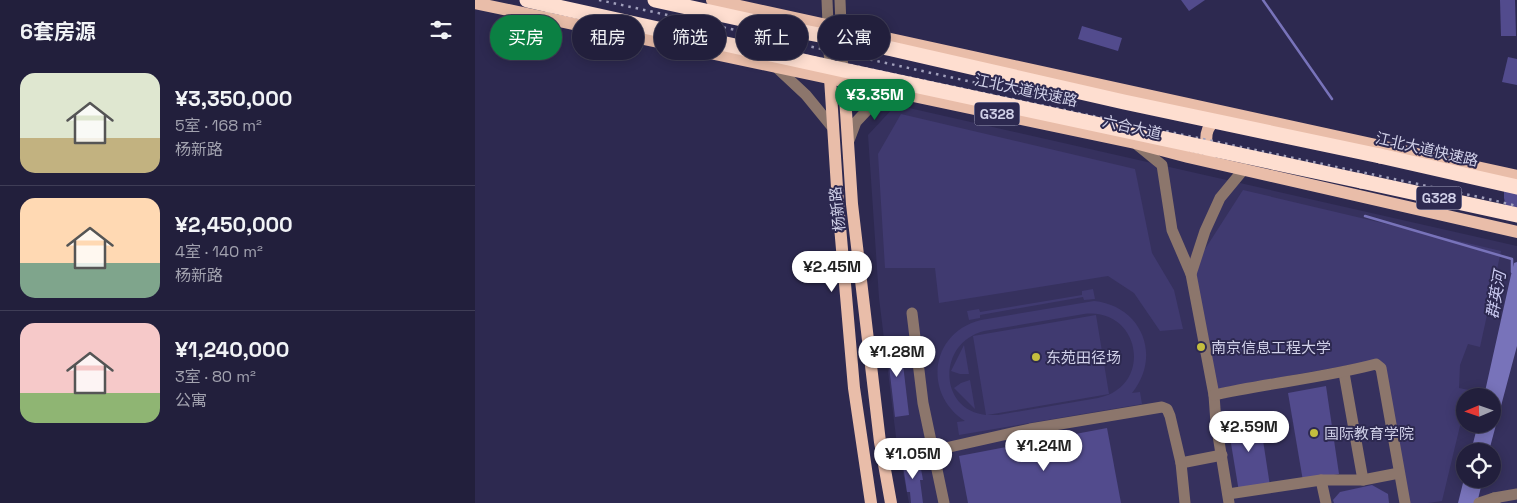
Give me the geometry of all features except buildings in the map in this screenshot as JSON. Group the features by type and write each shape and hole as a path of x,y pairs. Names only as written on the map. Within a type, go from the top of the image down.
{"highway":[{"name":"江北大道快速路","path":"527,0 1517,215"},
{"name":"江北大道快速路","path":"655,0 783,28 892,49 1114,100 1517,187"}],"main road":[{"name":"G328","path":"712,0 818,23"},
{"name":"六合大道","path":"475,3 1135,143 1517,232"},
{"name":"G328","path":"890,38 1223,113 1517,176"},
{"name":"杨新路","path":"830,78 854,388 871,503"},
{"name":"杨新路","path":"843,81 852,204 877,422 891,503"},
{"path":"1212,162 1205,143 1209,124 1223,113"}],"street":[{"name":"杨新路","path":"827,0 828,15"},
{"name":"杨新路","path":"839,0 840,15"},
{"name":"杨新路","path":"829,60 830,78"},
{"name":"杨新路","path":"842,60 843,81"},
{"path":"775,66 806,95 833,128"},
{"path":"848,145 856,122 872,105 897,92"},
{"path":"1135,143 1162,165 1172,230 1191,274 1214,395 1216,423 1229,499 1321,480 1363,480 1399,473"},
{"path":"1191,274 1205,231 1220,198 1244,169"},
{"path":"912,313 923,403 944,503"},
{"path":"1214,395 1296,379 1344,373 1376,364 1381,368 1405,503"},
{"path":"1344,373 1363,480"},
{"path":"932,451 1030,429 1162,407 1167,409 1170,416 1181,463 1185,503"},
{"path":"1181,463 1222,455"},
{"path":"1321,480 1327,503"},
{"path":"1479,503 1495,501 1517,494"}],"shaded area":[{"name":"南京信息工程大学","path":"896,105 1517,246 1517,503 909,503 896,437 879,298 868,135"},
{"path":"901,114 1135,169 1152,253 1174,290 1183,329 1160,331 1134,293 1108,276 939,303 935,268 885,268 878,154"},
{"path":"1243,190 1501,251 1480,347 1468,344 1460,365 1459,388 1456,388 1456,433 1458,433 1442,501 1407,503 1377,360 1211,390 1195,299 1198,260"},
{"path":"1517,262 1517,346 1501,406 1501,388 1486,388 1514,263"},
{"path":"1093,289 1095,299 1084,300 1083,297 980,315 980,318 969,320 967,311 979,309 980,312 1082,295 1082,291"},
{"path":"1094,301 1111,305 1124,312 1135,323 1142,335 1146,349 1145,364 1141,379 1132,393 1140,392 1142,404 959,435 957,422 965,421 951,409 942,395 938,380 938,364 943,350 951,337 964,327 981,320","holes":["1084,314 1103,315 1118,323 1128,335 1133,349 1133,365 1127,379 1116,391 1109,394 1096,315 973,336 984,331","973,336 986,415 970,410 959,401 952,389 949,376 951,362 958,348","1107,394 1098,398 998,415 987,415"]},
{"path":"964,345 969,374 951,371"},
{"path":"970,380 975,409 954,388"},
{"path":"1476,433 1494,433 1491,443 1473,443"},
{"path":"1462,488 1481,488 1477,503 1458,503"}],"waterway":[{"name":"群英河","path":"1263,0 1332,99"},
{"name":"群英河","path":"1365,216 1512,259 1512,272"}],"railway":[{"path":"550,0 1517,206"},
{"path":"599,0 1077,105"}],"place":[{"name":"南京信息工程大学","path":"1201,347"},
{"name":"东苑田径场","path":"1036,357"},
{"name":"国际教育学院","path":"1314,433"}]}
